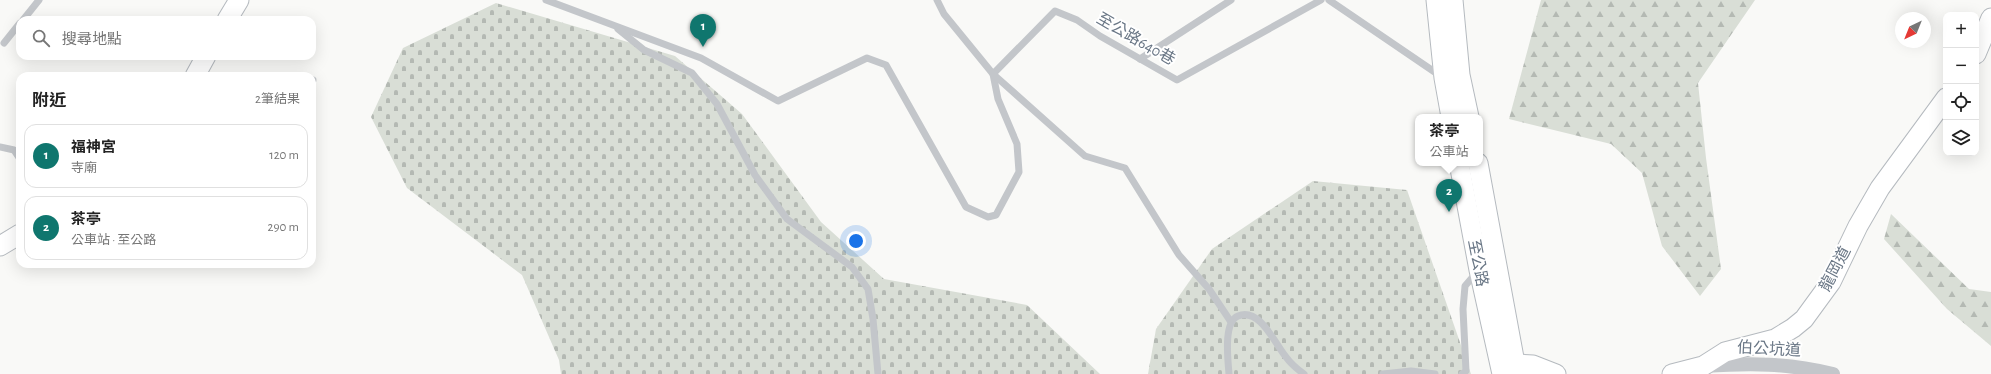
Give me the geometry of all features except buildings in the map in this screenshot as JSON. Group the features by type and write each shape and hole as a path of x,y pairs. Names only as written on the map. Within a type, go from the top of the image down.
{"street":[{"path":"229,16 239,0"},
{"path":"1436,0 1452,77 1468,114"},
{"path":"1451,114 1453,0"},
{"path":"1978,48 1991,18"},
{"path":"197,72 204,60"},
{"name":"龍岡道","path":"1672,374 1703,366 1725,352 1775,340 1804,319 1831,282 1858,226 1880,188 1943,102"},
{"name":"至公路","path":"1460,166 1489,268 1509,368"},
{"name":"至公路","path":"1478,166 1489,268"},
{"path":"0,246 16,236"},
{"name":"伯公坑道","path":"1703,366 1764,364 1799,366 1833,374"},
{"path":"1509,368 1533,365 1556,374"}],"lane":[{"path":"26,16 39,0"},
{"path":"546,0 701,58 778,101 867,58 886,65 966,207 988,217 996,215 1019,172 1017,144 998,100 993,74"},
{"path":"937,0 944,14 993,74 1085,156 1125,168 1178,255 1209,289 1231,322"},
{"path":"1140,58 1230,0"},
{"name":"至公路640巷","path":"993,74 1055,11 1077,20 1100,36 1177,80 1321,0"},
{"path":"1329,0 1452,77"},
{"path":"613,25 644,50 692,73 717,104 755,175 787,219 852,267 868,289 873,319 878,374"},
{"path":"4,43 16,28"},
{"path":"0,147 14,150 16,153"},
{"path":"1462,374 1466,371 1463,309 1465,286 1489,268"},
{"path":"1229,374 1227,346 1231,322 1236,316 1244,314 1254,317 1266,328 1286,357 1304,374"},
{"path":"1383,374 1411,370 1435,374"}],"green space":[{"path":"1541,0 1755,0 1698,83 1706,158 1721,269 1700,296 1662,246 1642,173 1611,144 1509,119"},
{"path":"496,3 675,56 742,114 821,222 884,279 1027,305 1100,374 561,374 559,360 522,275 407,188 371,117 403,48"},
{"path":"1313,181 1407,190 1471,374 1148,374 1156,329 1212,249"},
{"path":"1891,214 1969,289 1991,292 1991,346 1947,309 1884,239"}],"place":[{"name":"福神宮","path":"703,47"},
{"name":"茶亭","path":"1449,212"}]}
